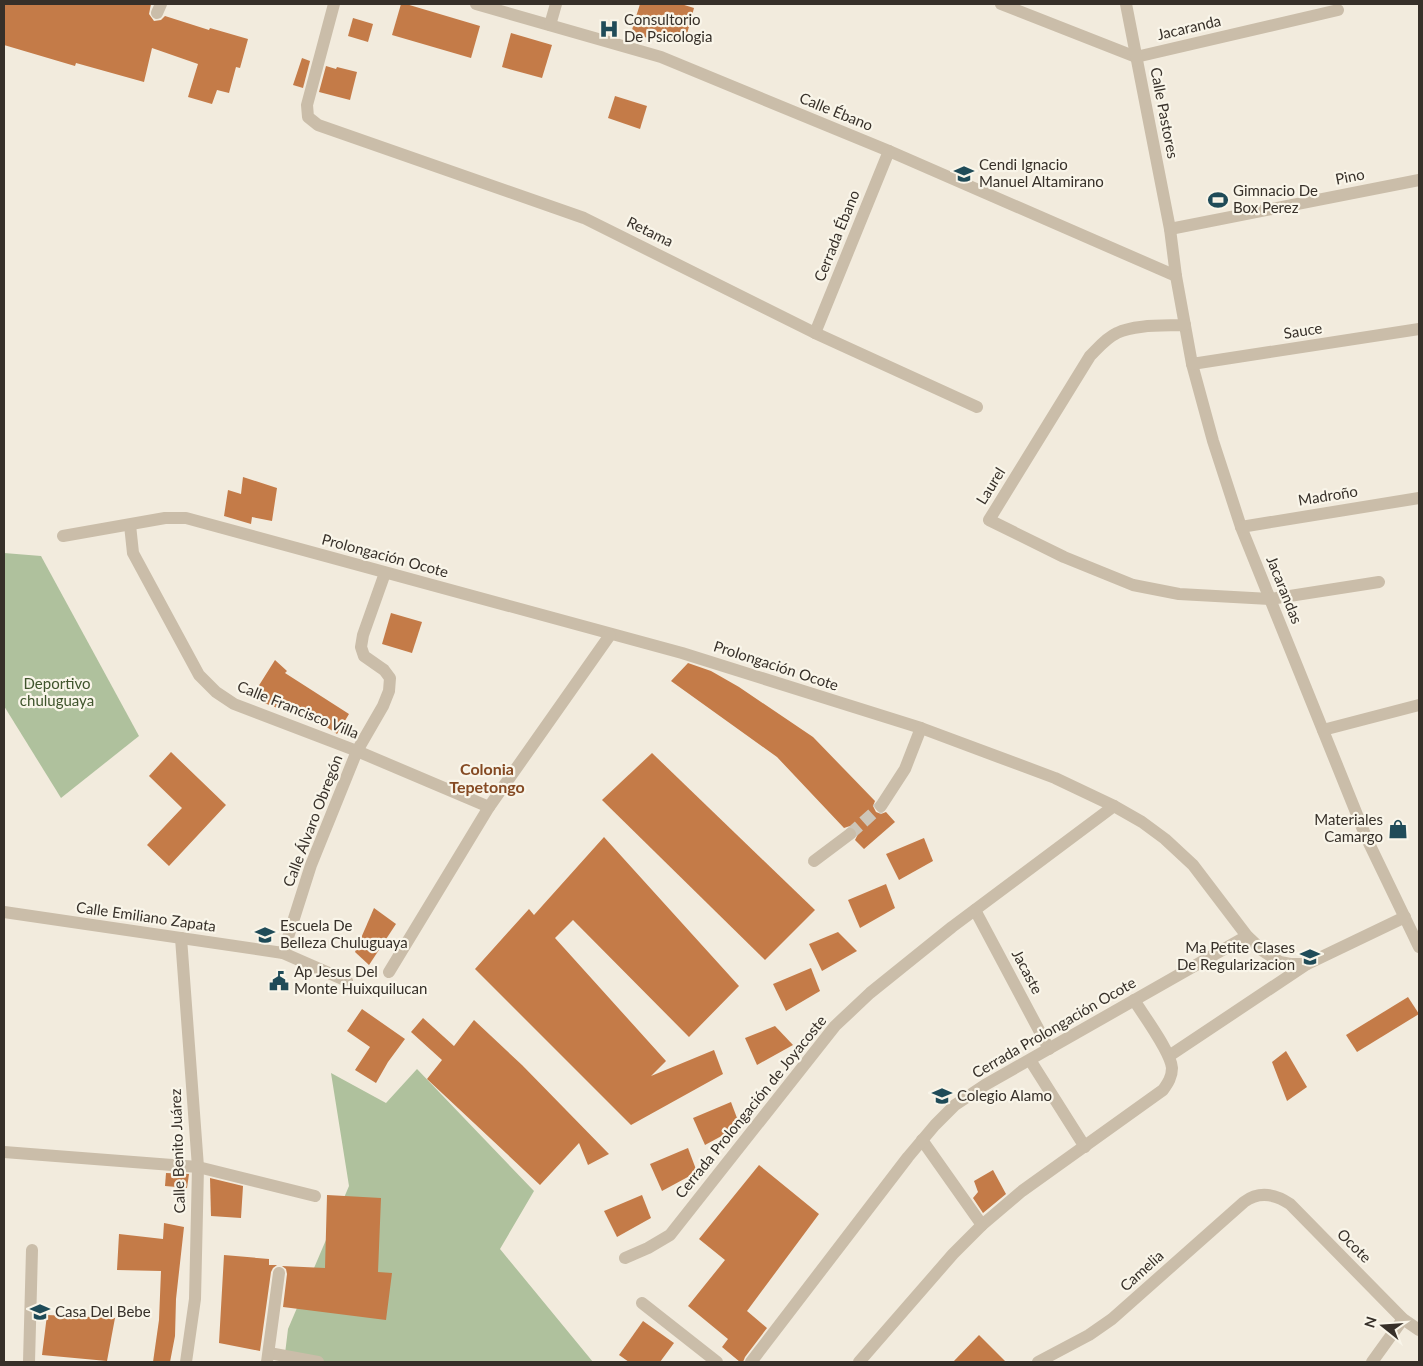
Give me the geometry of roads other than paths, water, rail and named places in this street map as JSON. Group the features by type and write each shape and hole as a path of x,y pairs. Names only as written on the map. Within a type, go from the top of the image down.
{"street":[{"name":"Retama","path":"334,4 307,105 308,117 318,125 584,218 815,333 977,408"},
{"name":"Calle Ébano","path":"476,4 661,57 889,151 1176,276"},
{"path":"550,25 556,4"},
{"path":"1001,4 1136,57"},
{"name":"Calle Pastores","path":"1126,4 1170,229"},
{"name":"Jacaranda","path":"1136,57 1338,10"},
{"name":"Cerrada Ébano","path":"815,333 889,151"},
{"name":"Pino","path":"1170,229 1419,180"},
{"name":"Jacarandas","path":"1170,229 1176,276 1192,364 1241,527 1366,837 1419,947"},
{"name":"Laurel","path":"1185,325 1130,328 1117,333 1105,341 1090,356 989,520 1064,557 1133,585 1179,594 1270,599"},
{"name":"Sauce","path":"1192,364 1419,329"},
{"name":"Madroño","path":"1241,527 1419,498"},
{"name":"Prolongación Ocote","path":"63,536 165,518 186,518 610,635 682,653 921,728 1054,778 1114,806 1142,822 1193,865 1247,936 1263,951 1280,962 1307,964 1405,917"},
{"name":"Calle Francisco Villa","path":"130,525 134,553 199,675 216,692 234,704 357,751 489,807"},
{"name":"Calle Álvaro Obregón","path":"283,953 311,865 357,751 383,706 389,691 390,678 384,670 364,656 361,647 385,573"},
{"path":"1270,599 1379,582"},
{"path":"389,972 489,807 610,635"},
{"path":"1323,730 1419,705"},
{"path":"880,806 905,769 921,728"},
{"name":"Cerrada Prolongación de Joyacoste","path":"625,1258 648,1248 670,1235 835,1026 870,993 975,910 1114,806"},
{"path":"814,861 850,834"},
{"name":"Jacaste","path":"975,910 1049,1049"},
{"name":"Calle Emiliano Zapata","path":"4,912 283,953 347,981"},
{"name":"Cerrada Prolongación Ocote","path":"751,1362 922,1140 955,1105 985,1085 1247,936"},
{"name":"Calle Benito Juárez","path":"181,938 198,1167 195,1299 186,1362"},
{"path":"1169,1056 1307,964"},
{"path":"859,1362 953,1254 982,1225 1022,1191 1164,1090 1170,1080 1172,1068 1169,1056 1134,1000"},
{"path":"1030,1060 1085,1146"},
{"path":"922,1140 982,1225"},
{"path":"4,1152 198,1167 316,1196"},
{"name":"Ocote","path":"1262,1195 1280,1198 1290,1204 1403,1319 1419,1330"},
{"name":"Camelia","path":"1038,1362 1089,1335 1112,1319 1244,1202 1252,1196 1262,1195"},
{"path":"29,1362 32,1250"},
{"path":"279,1273 268,1357 318,1362"},
{"path":"642,1303 717,1362"},
{"path":"1372,1362 1403,1319"}],"tunnel":[{"path":"850,834 881,806"}],"place":[{"name":"Consultorio De Psicologia","path":"609,29"},
{"name":"Cendi Ignacio Manuel Altamirano","path":"964,174"},
{"name":"Gimnacio De Box Perez","path":"1218,200"},
{"name":"Materiales Camargo","path":"1398,829"},
{"name":"Escuela De Belleza Chuluguaya","path":"265,935"},
{"name":"Ma Petite Clases De Regularizacion","path":"1310,957"},
{"name":"Ap Jesus Del Monte Huixquilucan","path":"279,981"},
{"name":"Colegio Alamo","path":"942,1096"},
{"name":"Casa Del Bebe","path":"40,1312"}],"district":[{"name":"Colonia Tepetongo","path":"487,778"}],"park label":[{"name":"Deportivo chuluguaya","path":"57,692"}]}
